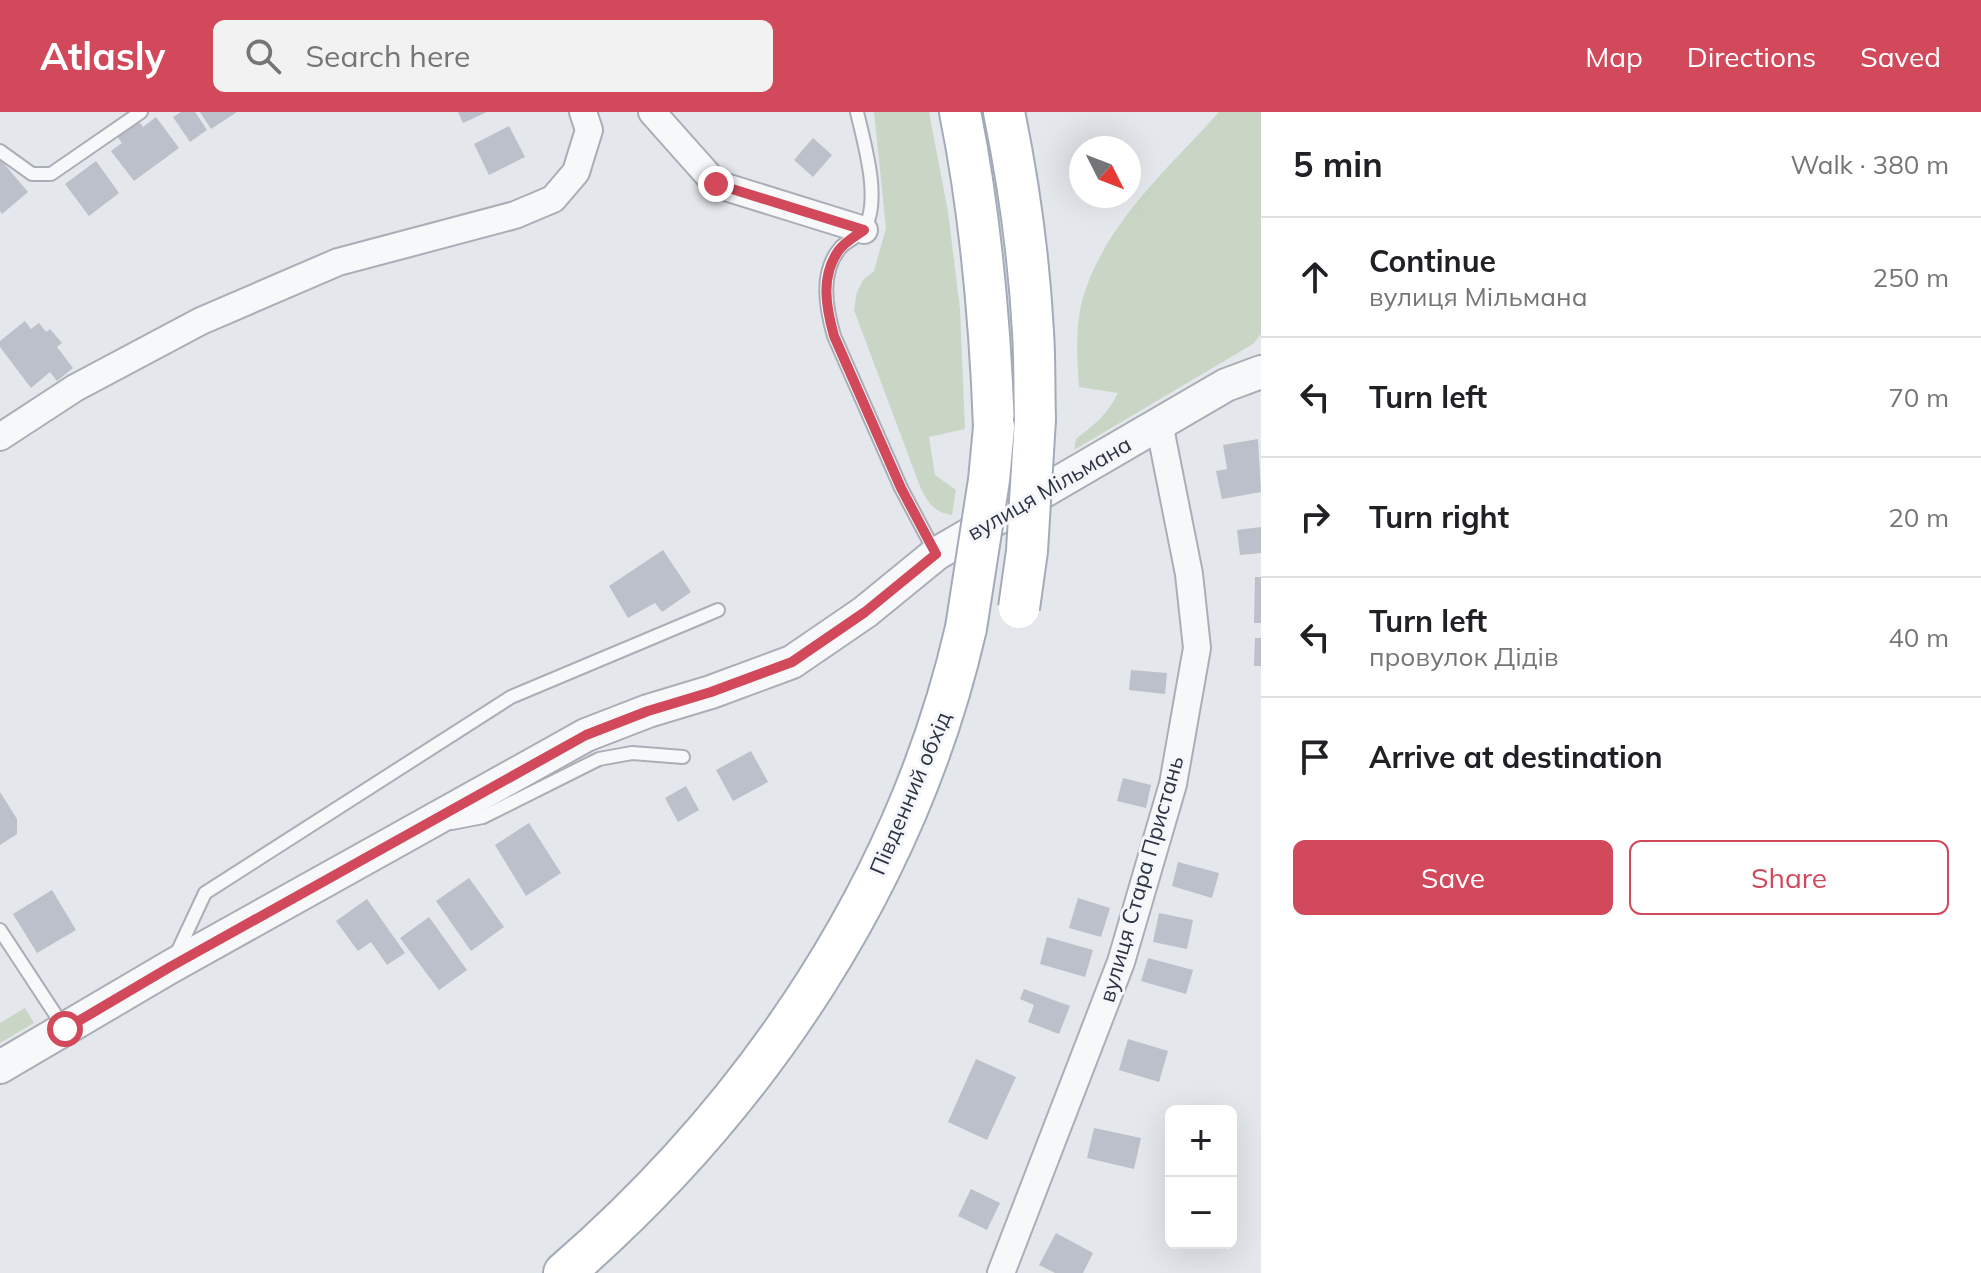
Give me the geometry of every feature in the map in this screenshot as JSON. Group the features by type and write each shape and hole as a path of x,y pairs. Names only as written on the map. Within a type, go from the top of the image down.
{"main road":[{"name":"Південний обхід","path":"564,1273 606,1237 684,1158 761,1065 799,1010 837,949 903,822 947,705 966,628 994,427 990,328 981,237 960,112"},
{"path":"1004,112 1027,257 1033,335 1035,419 1028,535 1019,608"}],"street":[{"path":"0,437 75,388 201,321 338,262 515,215 553,199 576,172 589,130 583,112"},
{"path":"652,112 716,184 864,230"},
{"name":"вулиця Мільмана","path":"0,1067 170,967 586,735 792,662 865,612 936,554 1226,385 1261,372"},
{"name":"вулиця Стара Пристань","path":"1001,1273 1121,962 1173,784 1197,648 1189,574 1159,423"}],"lane":[{"path":"0,151 32,174 51,174 141,112"},
{"path":"857,112 867,159 871,206 864,230 840,248 835,259 826,282 826,310 834,336 901,488 936,554"},
{"path":"170,967 205,893 218,884 511,697 718,610"},
{"path":"414,831 483,817 599,759 632,753 683,757"},
{"path":"0,930 5,947 65,1029"}],"green space":[{"path":"874,112 929,112 948,212 960,309 965,429 929,437 935,475 956,490 952,515 933,506 921,489 854,310 863,280 874,271 886,228"},
{"path":"1219,112 1261,112 1261,334 1253,344 1074,450 1076,439 1095,424 1118,393 1079,387 1078,322 1082,301 1105,247 1132,208 1141,208 1141,197"},
{"path":"25,1008 34,1023 0,1043 0,1023"}],"building":[{"path":"181,112 195,112 207,130 190,142 173,117"},
{"path":"200,112 237,112 211,129"},
{"path":"458,112 487,112 463,123"},
{"path":"156,117 179,148 134,181 111,151 122,143 115,134 136,118 143,127"},
{"path":"509,126 525,157 489,175 474,144"},
{"path":"813,138 832,155 813,177 794,160"},
{"path":"0,159 28,192 2,214 0,211"},
{"path":"96,161 119,193 89,216 65,184"},
{"path":"25,321 31,329 39,323 46,332 50,329 62,343 57,347 73,368 57,381 50,372 31,388 0,347 0,341"},
{"path":"1258,439 1261,492 1222,499 1216,471 1227,469 1223,445"},
{"path":"1261,527 1261,553 1240,555 1237,530"},
{"path":"663,550 691,592 662,612 655,603 628,618 609,586"},
{"path":"1255,577 1261,577 1261,623 1254,623"},
{"path":"1255,638 1261,638 1261,666 1254,666"},
{"path":"1131,670 1167,673 1165,694 1129,690"},
{"path":"751,751 768,782 733,801 716,770"},
{"path":"1123,778 1151,785 1146,808 1117,801"},
{"path":"686,786 699,810 678,822 665,798"},
{"path":"0,792 17,819 17,834 0,845"},
{"path":"529,823 561,873 526,896 495,845"},
{"path":"1178,862 1219,873 1212,898 1172,886"},
{"path":"469,878 504,927 471,951 436,901"},
{"path":"52,890 76,930 37,953 13,914"},
{"path":"1078,898 1110,908 1101,937 1069,928"},
{"path":"367,899 405,953 387,965 371,942 358,951 336,921"},
{"path":"1159,913 1193,920 1187,949 1153,942"},
{"path":"429,917 467,970 439,990 400,938"},
{"path":"1047,937 1093,950 1085,977 1040,964"},
{"path":"1148,958 1193,970 1186,994 1141,981"},
{"path":"1024,989 1070,1006 1059,1034 1028,1022 1034,1005 1020,999"},
{"path":"1128,1039 1168,1051 1159,1082 1119,1070"},
{"path":"976,1059 1016,1077 987,1140 948,1122"},
{"path":"1094,1128 1141,1138 1134,1169 1087,1158"},
{"path":"971,1189 1000,1203 987,1230 958,1216"},
{"path":"1056,1233 1093,1253 1083,1273 1055,1273 1039,1265"}],"route":[{"path":"65,1029 586,735 792,662 865,612 936,554 901,488 834,336 826,310 826,282 830,269 840,248 864,230 716,184"}]}
